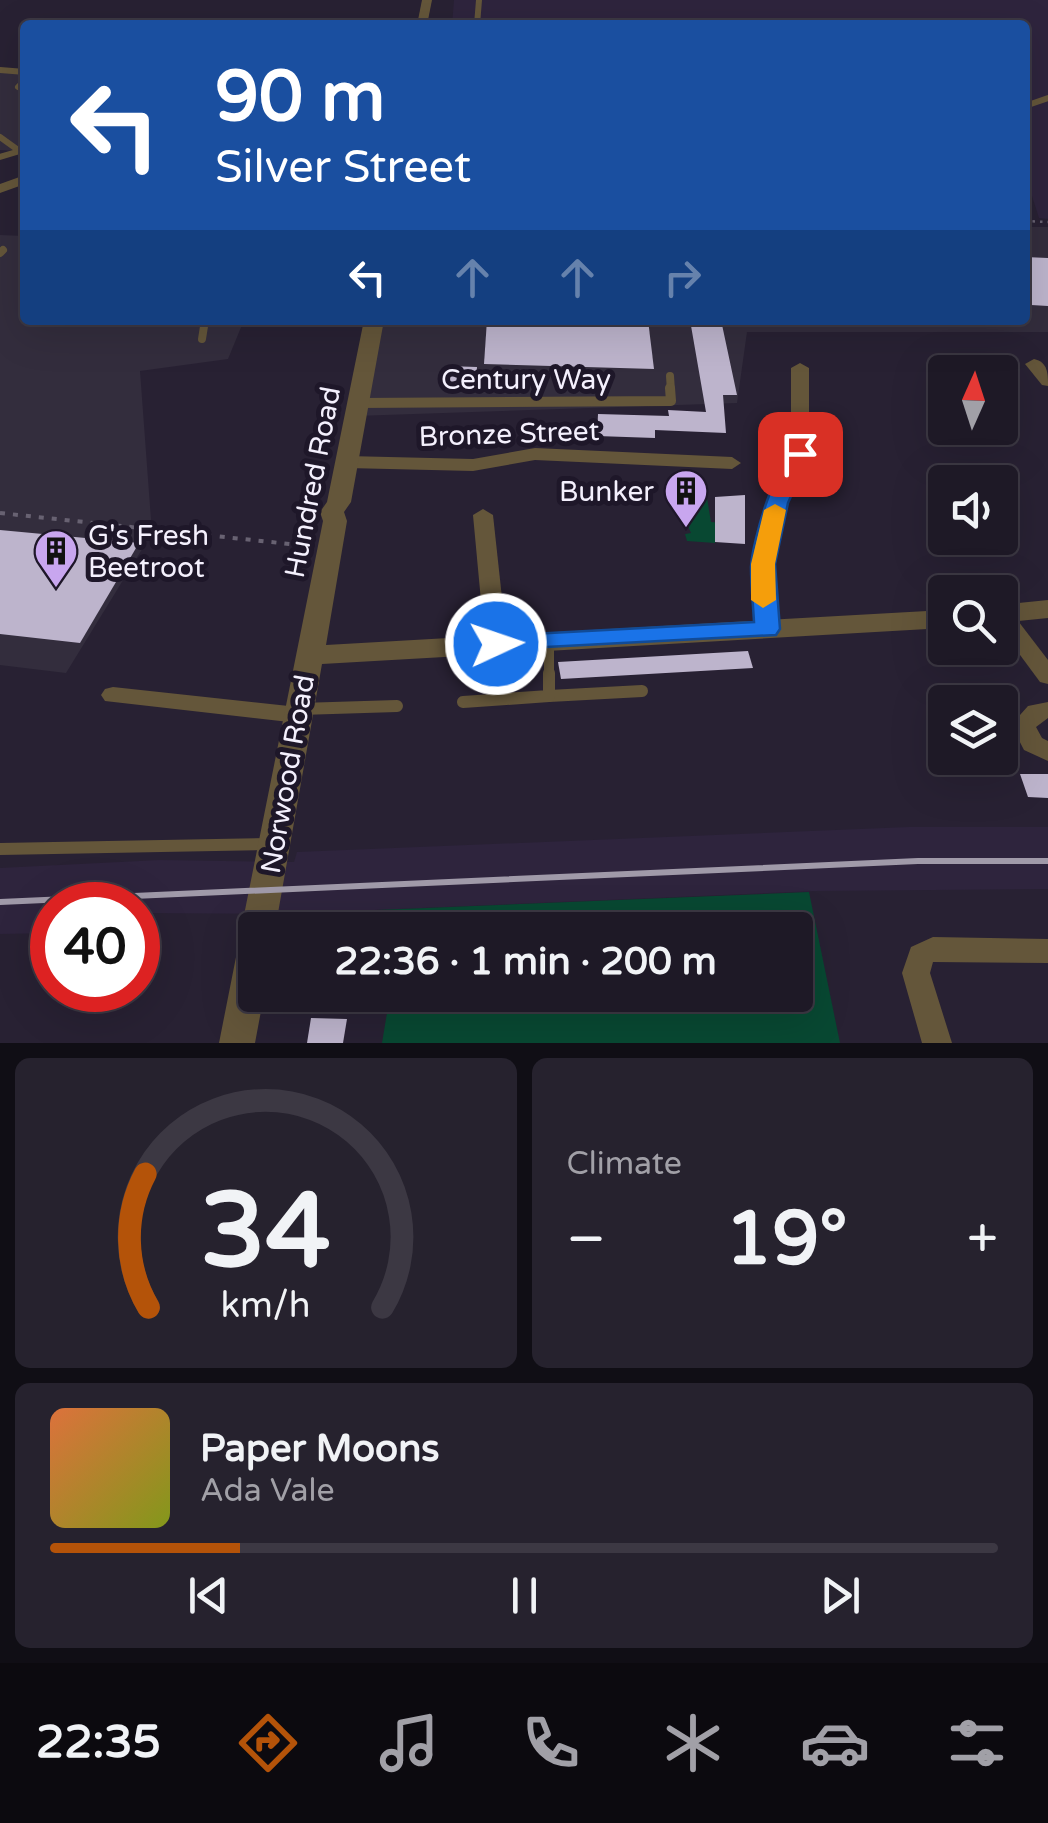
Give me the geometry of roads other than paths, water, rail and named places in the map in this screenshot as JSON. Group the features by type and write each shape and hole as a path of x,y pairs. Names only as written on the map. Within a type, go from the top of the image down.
{"street":[{"name":"Hundred Road","path":"309,656 335,521 332,512 339,502 373,325"},
{"path":"1034,364 1048,381"},
{"path":"767,629 763,564 777,503 800,454 800,368"},
{"name":"Bronze Street","path":"347,462 473,465 535,454 732,463"},
{"path":"483,515 496,644"},
{"path":"1018,612 1048,609"},
{"name":"Norwood Road","path":"261,912 309,656 928,620"},
{"path":"1018,636 1048,676"},
{"path":"113,695 299,712"},
{"path":"1048,710 1036,712 1023,725 1033,744 1048,752"},
{"path":"937,1043 916,973 921,955 932,949 1048,951"},
{"path":"237,1043 243,1012"}],"lane":[{"path":"202,339 203,325"},
{"name":"Century Way","path":"358,403 671,401 670,376"},
{"path":"548,641 549,696"},
{"path":"463,702 642,690"},
{"path":"299,712 397,706"},
{"path":"0,849 274,844"}],"railway":[{"path":"0,902 918,861 1048,861"}],"place":[{"name":"Bunker","path":"686,529"},
{"name":"G's Fresh Beetroot","path":"56,589"}]}
